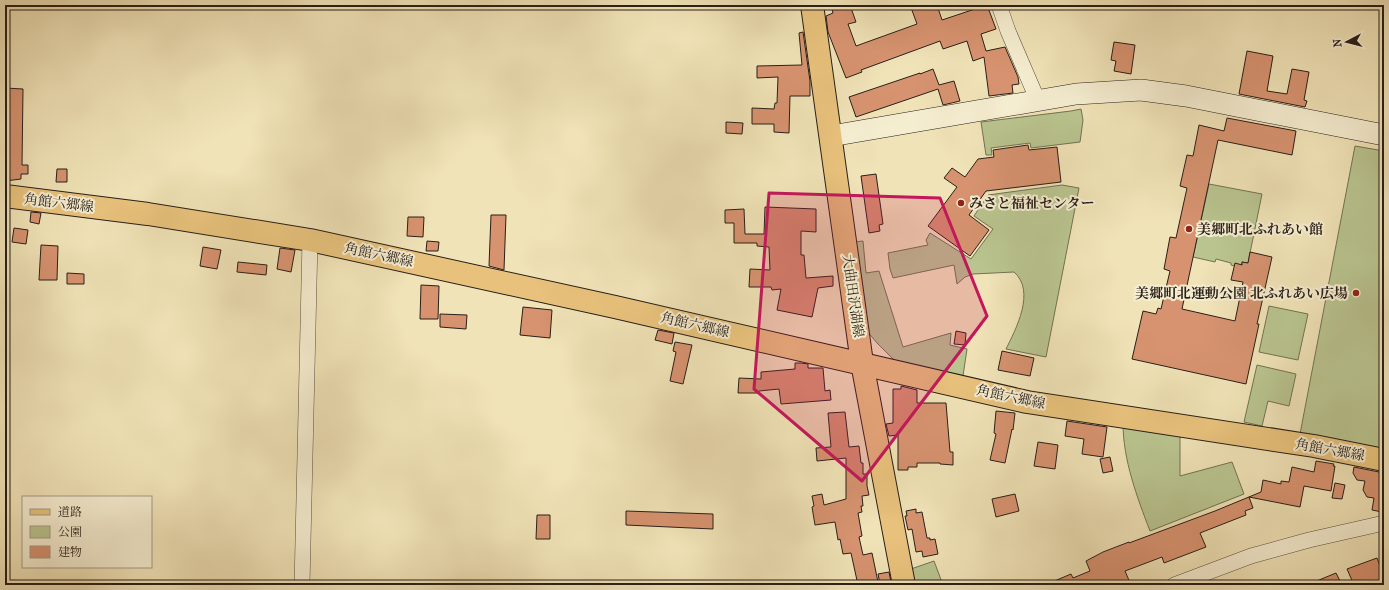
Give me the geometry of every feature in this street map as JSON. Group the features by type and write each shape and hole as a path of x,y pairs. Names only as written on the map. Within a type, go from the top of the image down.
{"main road":[{"name":"大曲田沢湖線","path":"812,5 862,364 904,585"},
{"name":"角館六郷線","path":"5,196 148,214 310,240 615,307 1027,402 1314,446 1384,460"}],"street":[{"path":"999,5 1008,31 1038,100"},
{"path":"830,136 1076,94 1141,90 1186,96 1384,135"},
{"path":"302,585 310,240"},
{"path":"1174,585 1250,556 1309,540 1384,523"}],"highlighted area":[{"path":"769,193 940,198 987,316 862,481 754,389"}],"green space":[{"path":"1081,109 1083,120 1080,142 1031,148 1030,143 991,148 992,155 986,155 981,122"},
{"name":"美郷町北運動公園 北ふれあい広場","path":"1355,146 1384,151 1384,451 1300,434"},
{"path":"1209,184 1262,194 1248,263 1242,262 1241,268 1231,265 1231,263 1216,259 1215,262 1193,257"},
{"path":"1062,185 1079,188 1046,357 1006,349 1019,321 1024,299 1020,280 1014,272 973,274 965,277 957,284 954,265 893,278 888,253 928,245 926,240 930,233 971,259 993,229 974,216 988,195"},
{"path":"863,241 866,273 879,271 903,347 951,333 950,345 967,349 963,376 901,364 893,359 866,330 853,242"},
{"path":"1269,306 1308,314 1298,360 1259,352"},
{"path":"1257,365 1296,374 1289,406 1268,401 1262,426 1244,422"},
{"path":"1123,423 1180,431 1180,476 1232,462 1244,494 1150,531 1128,464 1125,451"},
{"path":"934,561 943,585 914,585 911,569"}],"building":[{"path":"831,5 850,5 856,22 848,24 856,46 917,24 910,5 937,5 942,20 987,5 996,29 981,34 986,51 1005,47 1018,77 1019,84 1012,85 1013,93 989,96 984,57 973,61 967,41 943,49 940,41 861,70 862,72 846,78 828,32 826,16 833,13"},
{"path":"803,32 810,81 810,96 790,96 789,133 774,132 774,124 752,124 752,108 774,109 775,103 777,103 778,77 757,78 757,66 802,65 799,33"},
{"path":"1114,42 1135,45 1131,74 1114,71 1116,61 1111,60"},
{"path":"1247,51 1273,56 1267,91 1287,94 1292,69 1309,72 1304,100 1307,101 1305,107 1239,94"},
{"path":"933,69 939,85 954,81 960,101 943,105 938,89 856,117 849,97"},
{"path":"5,88 23,89 22,165 28,165 28,174 21,174 21,179 5,181"},
{"path":"1227,118 1296,131 1292,155 1218,140 1182,309 1235,321 1243,282 1231,280 1235,263 1242,265 1242,262 1248,263 1250,252 1272,257 1257,324 1259,324 1246,384 1132,359 1143,311 1156,314 1158,308 1161,309 1170,271 1164,269 1170,237 1176,238 1187,188 1180,186 1187,155 1193,156 1199,125 1224,131"},
{"path":"726,122 743,123 742,134 726,133"},
{"name":"みさと福祉センター","path":"1028,145 1029,150 1057,147 1061,182 986,191 969,215 989,230 970,256 928,226 957,187 944,178 952,168 965,177 978,159 994,157 993,150"},
{"path":"57,169 67,169 67,182 56,182"},
{"path":"876,174 883,224 879,225 880,231 869,233 861,176"},
{"path":"765,207 816,209 816,232 801,231 801,255 804,255 806,278 833,276 833,286 818,288 812,317 777,310 781,289 772,290 771,287 749,287 750,269 770,270 769,247 757,246 757,243 734,243 734,223 725,223 725,210 744,209 745,234 764,234"},
{"path":"31,212 41,213 39,224 30,222"},
{"path":"491,215 506,215 504,270 489,266"},
{"path":"408,217 424,217 423,237 407,236"},
{"path":"14,228 28,230 26,244 12,242"},
{"path":"427,241 439,242 438,251 426,251"},
{"path":"41,245 58,246 57,280 39,280"},
{"path":"203,247 221,250 217,269 200,266"},
{"path":"280,248 295,250 291,272 277,269"},
{"path":"238,262 267,265 266,275 237,272"},
{"path":"67,273 84,274 84,284 67,284"},
{"path":"421,285 439,286 438,319 420,319"},
{"path":"523,307 552,310 550,338 520,335"},
{"path":"440,314 467,315 466,329 440,327"},
{"path":"658,330 674,333 672,344 655,340"},
{"path":"956,331 966,333 965,345 954,344"},
{"path":"675,342 692,345 683,384 670,381 676,352 673,351"},
{"path":"1002,351 1034,358 1030,376 998,370"},
{"path":"795,363 808,364 808,368 823,368 825,391 830,390 831,400 781,404 779,389 759,391 758,393 738,393 739,378 761,379 761,372 795,369"},
{"path":"901,386 917,390 917,403 946,403 950,452 953,452 953,465 940,463 917,463 917,467 908,467 908,470 898,470 898,435 889,436 886,424 893,423 893,389 901,389"},
{"path":"996,411 1015,413 1013,430 1012,429 1005,463 990,460 996,434 994,433"},
{"path":"845,412 849,447 859,446 861,463 863,463 863,474 867,474 869,495 862,496 862,512 858,513 862,536 859,537 863,555 872,553 878,582 865,585 858,585 851,553 843,554 840,539 838,540 835,522 815,525 812,507 814,506 812,496 822,494 824,505 846,499 846,458 817,461 816,448 831,447 828,413"},
{"path":"1067,421 1107,427 1103,457 1082,454 1084,439 1065,436"},
{"path":"1038,442 1058,445 1055,469 1034,466"},
{"path":"1110,457 1113,471 1103,473 1100,459"},
{"path":"1316,461 1334,464 1333,466 1335,466 1331,491 1304,486 1300,507 1249,497 1253,508 1245,511 1246,515 1200,533 1206,547 1164,563 1162,557 1125,571 1131,585 1045,585 1071,574 1073,578 1090,571 1086,561 1103,552 1215,511 1261,492 1263,480 1281,484 1281,481 1289,482 1292,467 1314,472"},
{"path":"1354,467 1384,473 1380,499 1384,499 1382,512 1372,510 1374,498 1367,497 1363,490 1365,481 1357,480 1353,473"},
{"path":"1335,483 1345,485 1342,499 1332,498"},
{"path":"1015,494 1019,511 996,517 992,499"},
{"path":"916,509 916,513 922,512 927,538 930,538 930,540 935,539 938,554 923,557 922,551 916,552 912,529 908,530 905,516 907,516 906,511"},
{"path":"626,511 713,514 713,529 626,525"},
{"path":"537,515 550,515 550,539 536,539"},
{"path":"1377,558 1384,576 1384,585 1354,585 1347,569"},
{"path":"889,572 891,582 880,584 878,574"},
{"path":"1336,573 1340,581 1330,585 1307,585"}],"place":[{"name":"みさと福祉センター","path":"961,203"},
{"name":"美郷町北ふれあい館","path":"1189,229"},
{"name":"美郷町北運動公園 北ふれあい広場","path":"1356,293"}]}
